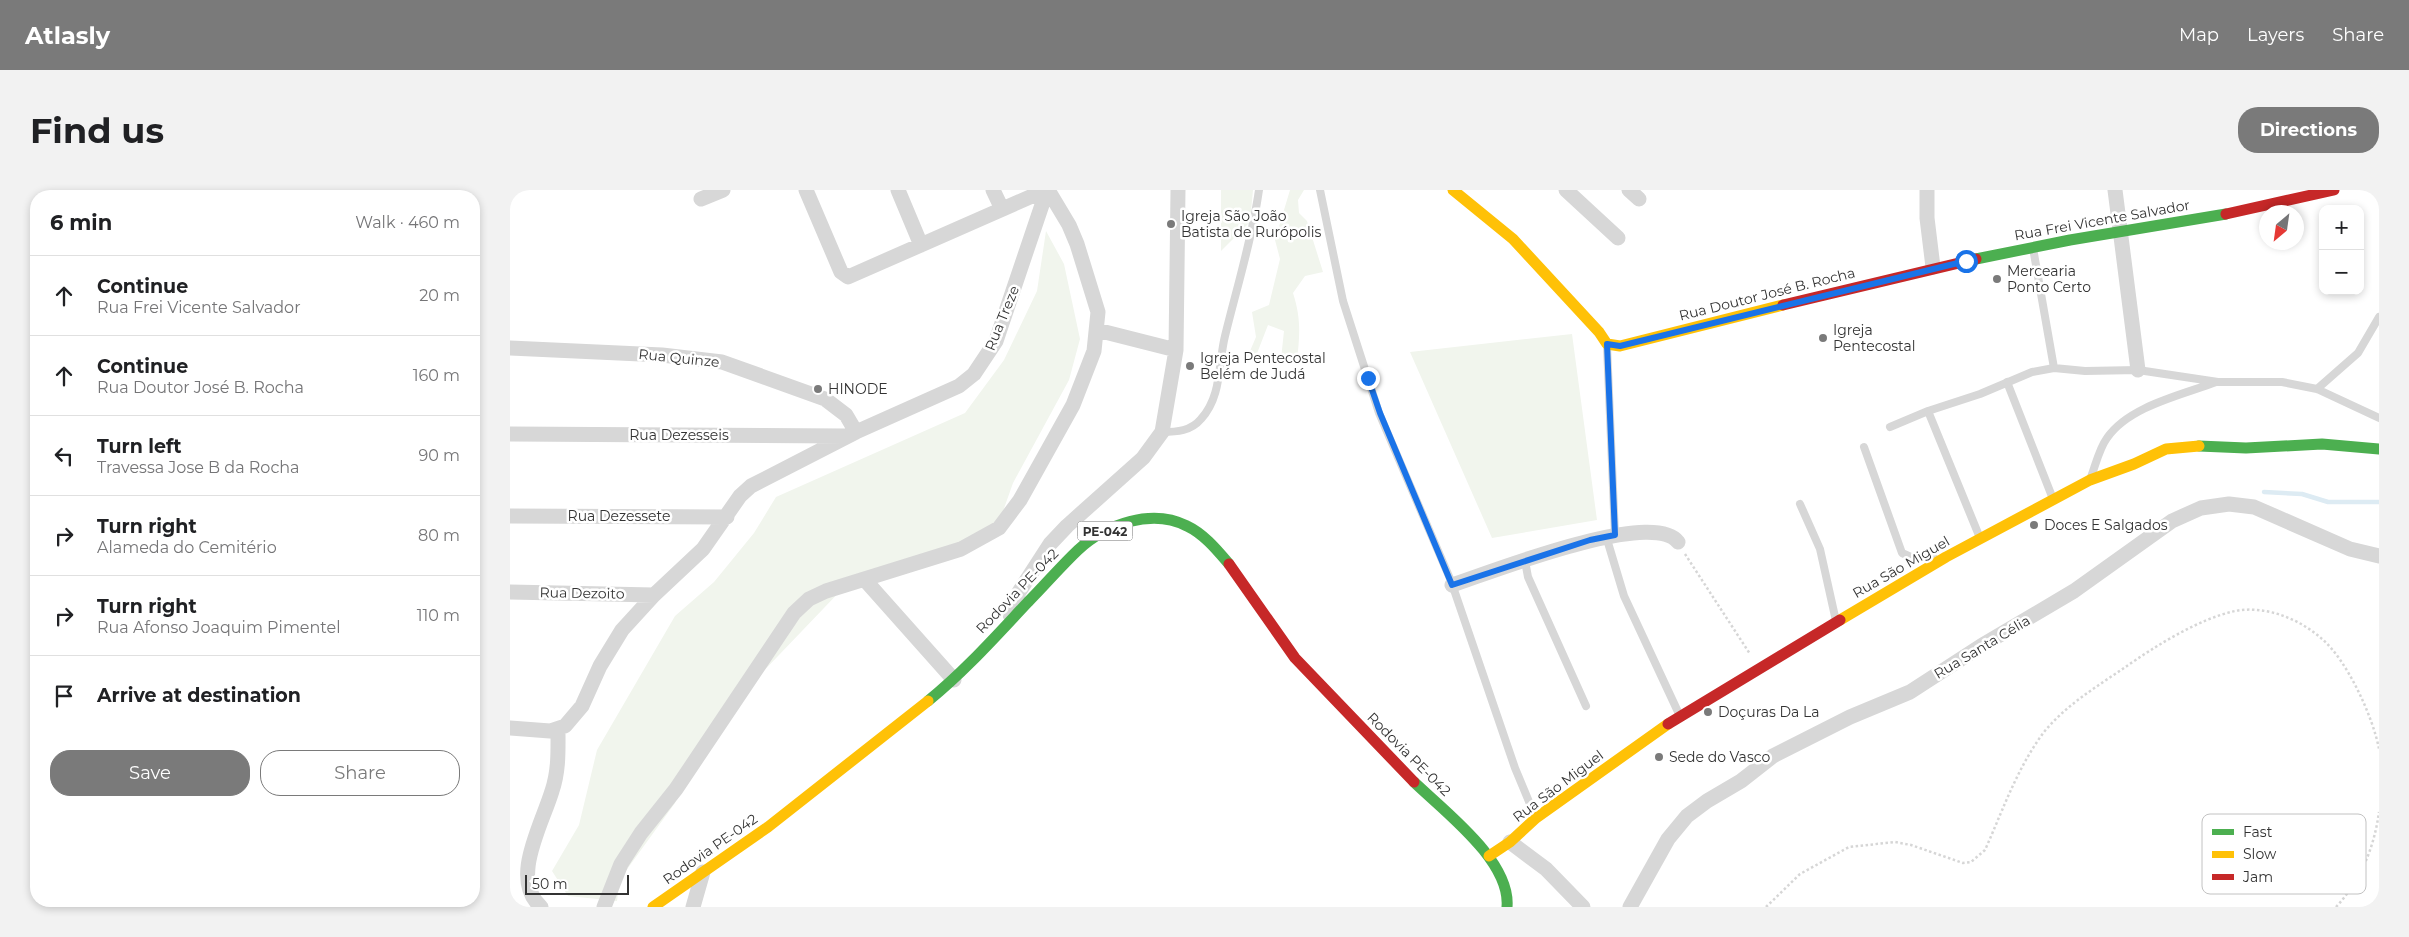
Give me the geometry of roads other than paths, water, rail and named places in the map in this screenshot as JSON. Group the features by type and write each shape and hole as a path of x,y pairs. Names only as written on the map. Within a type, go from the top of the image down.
{"street":[{"path":"701,199 723,190"},
{"path":"604,907 621,864 641,833 676,789 794,613 809,598 961,549 999,528 1020,500 1073,405 1094,351 1098,312 1086,270 1069,225 1047,190 845,276 840,272 806,190"},
{"path":"898,190 921,245"},
{"path":"993,190 1002,209"},
{"name":"Rua Treze","path":"558,730 573,718 582,706 600,666 622,630 654,595 703,549 740,496 751,486 852,434 959,386 974,374 996,341 1047,190"},
{"path":"1006,624 1019,592 1050,544 1066,526 1143,458 1162,432 1176,350 1178,190"},
{"path":"1453,190 1513,239 1599,332 1607,344"},
{"path":"1566,190 1618,238"},
{"path":"1927,190 1927,218 1934,268"},
{"path":"2115,190 2138,370"},
{"name":"Rua Frei Vicente Salvador","path":"1934,268 2033,246 2120,230 2289,203 2334,190"},
{"name":"Rua Doutor José B. Rocha","path":"1607,344 1620,346 1934,268"},
{"path":"1097,330 1176,350"},
{"name":"Rua Quinze","path":"510,348 662,355 722,362 825,399 846,415 852,434"},
{"name":"Rua Dezesseis","path":"510,434 852,434"},
{"name":"Rua São Miguel","path":"1489,856 1510,842 1536,818 1680,716 1946,557 2054,501 2090,480 2134,464 2166,449 2194,446 2246,448 2322,444 2379,449"},
{"name":"Rua Santa Célia","path":"1630,907 1668,839 1687,816 1707,800 1741,781 1773,756 1850,717 1910,692 1980,646 2074,592 2172,521 2188,513 2229,504 2254,507 2350,549 2379,556"},
{"name":"Rua Dezessete","path":"510,516 727,517"},
{"name":"Rodovia PE-042","path":"653,907 768,827 954,680 1079,548 1098,534 1124,522 1147,518 1187,526 1204,538 1234,570 1294,656 1489,856 1504,877 1508,899 1507,907"},
{"path":"1452,585 1611,535 1665,534 1670,535 1678,542"},
{"path":"865,580 954,680"},
{"name":"Rua Dezoito","path":"510,592 654,595"},
{"path":"510,728 540,731 558,730 558,761 552,792 522,864 520,881 523,892 530,901 541,907"},
{"path":"1510,842 1546,870 1583,907"},
{"path":"693,907 703,872"}],"lane":[{"path":"1162,432 1179,431 1195,425 1206,413 1214,395 1224,339 1255,215 1259,190"},
{"path":"1320,190 1343,301 1380,413 1452,585 1515,768 1536,818"},
{"path":"2033,246 2054,368"},
{"path":"2317,389 2358,353 2379,317"},
{"path":"1607,344 1611,535 1624,596 1680,716"},
{"path":"1890,427 1928,411 1980,394 2032,372 2054,368 2085,371 2138,370 2218,382 2282,382 2317,389 2379,418"},
{"path":"2007,382 2054,501"},
{"path":"2090,480 2100,450 2108,437 2118,427 2146,407 2218,382"},
{"path":"1928,411 1980,539"},
{"path":"1864,447 1902,553 1912,558 1946,557"},
{"path":"1800,504 1820,549 1837,623"},
{"path":"1525,561 1528,577 1586,706"}],"waterway":[{"path":"2264,492 2302,494 2328,502 2379,502"}],"place":[{"name":"Igreja São João Batista de Rurópolis","path":"1171,224"},
{"name":"Mercearia Ponto Certo","path":"1997,279"},
{"name":"Igreja Pentecostal","path":"1823,338"},
{"name":"Igreja Pentecostal Belém de Judá","path":"1190,366"},
{"name":"HINODE","path":"818,389"},
{"name":"Doces E Salgados","path":"2034,525"},
{"name":"Doçuras Da La","path":"1708,712"},
{"name":"Sede do Vasco","path":"1659,757"}]}
